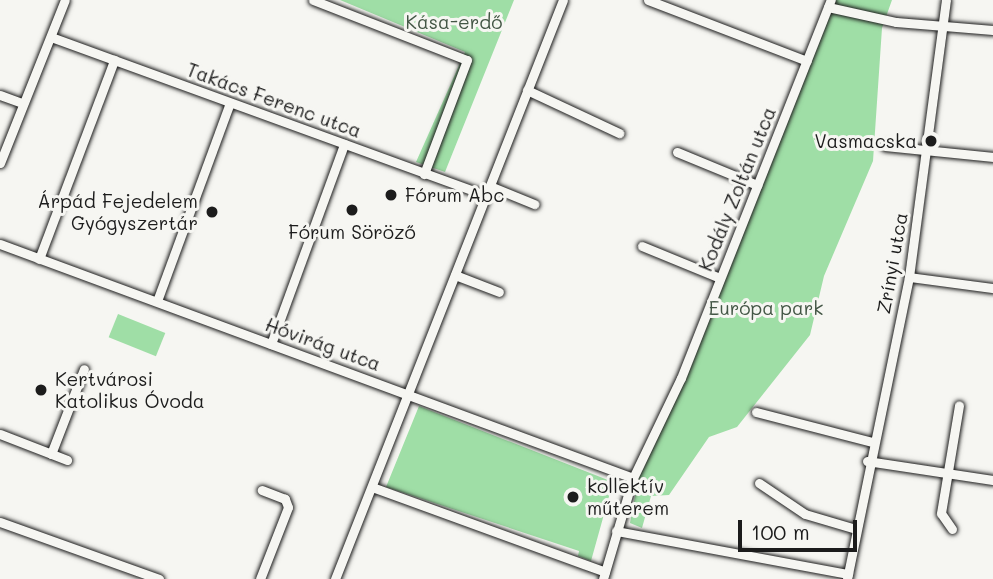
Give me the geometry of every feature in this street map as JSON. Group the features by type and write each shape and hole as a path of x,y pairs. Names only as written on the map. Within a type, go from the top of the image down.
{"street":[{"path":"0,163 65,0"},
{"path":"313,0 467,60 424,174"},
{"path":"335,579 563,0"},
{"path":"648,0 807,61"},
{"name":"Zrínyi utca","path":"848,576 867,461 909,277 946,0"},
{"path":"829,3 942,27 993,30"},
{"name":"Kodály Zoltán utca","path":"604,575 633,478 720,278 829,3"},
{"name":"Takács Ferenc utca","path":"51,37 424,174 534,204"},
{"path":"40,258 114,60"},
{"path":"527,90 619,133"},
{"path":"0,95 22,103"},
{"path":"157,301 230,103"},
{"path":"271,344 344,144"},
{"path":"885,146 993,157"},
{"path":"677,152 757,184"},
{"name":"Hóvirág utca","path":"0,244 633,478"},
{"path":"642,246 720,278"},
{"path":"454,275 499,292"},
{"path":"909,277 993,288"},
{"path":"51,454 84,369"},
{"path":"952,529 941,513 950,473 959,405"},
{"path":"756,412 872,442"},
{"path":"0,434 67,460"},
{"path":"867,461 993,480"},
{"path":"759,483 805,514 856,529"},
{"path":"372,486 604,575"},
{"path":"260,579 288,507 285,499 262,490"},
{"path":"0,522 159,579"},
{"path":"616,531 848,576"}],"green space":[{"name":"Kása-erdő","path":"340,0 514,0 445,172 416,162 465,52"},
{"name":"Európa park","path":"836,0 892,0 882,28 873,161 824,276 810,335 737,427 709,437 669,495 651,496 642,528 630,523 638,480 685,380"},
{"path":"118,314 165,333 156,356 109,337"},
{"path":"419,406 613,482 591,561 578,556 579,551 386,487"}],"place":[{"name":"Vasmacska","path":"931,141"},
{"name":"Fórum Abc","path":"391,195"},
{"name":"Fórum Söröző","path":"352,210"},
{"name":"Árpád Fejedelem Gyógyszertár","path":"212,212"},
{"name":"Kertvárosi Katolikus Óvoda","path":"41,390"},
{"name":"kollektív műterem","path":"573,497"}]}
